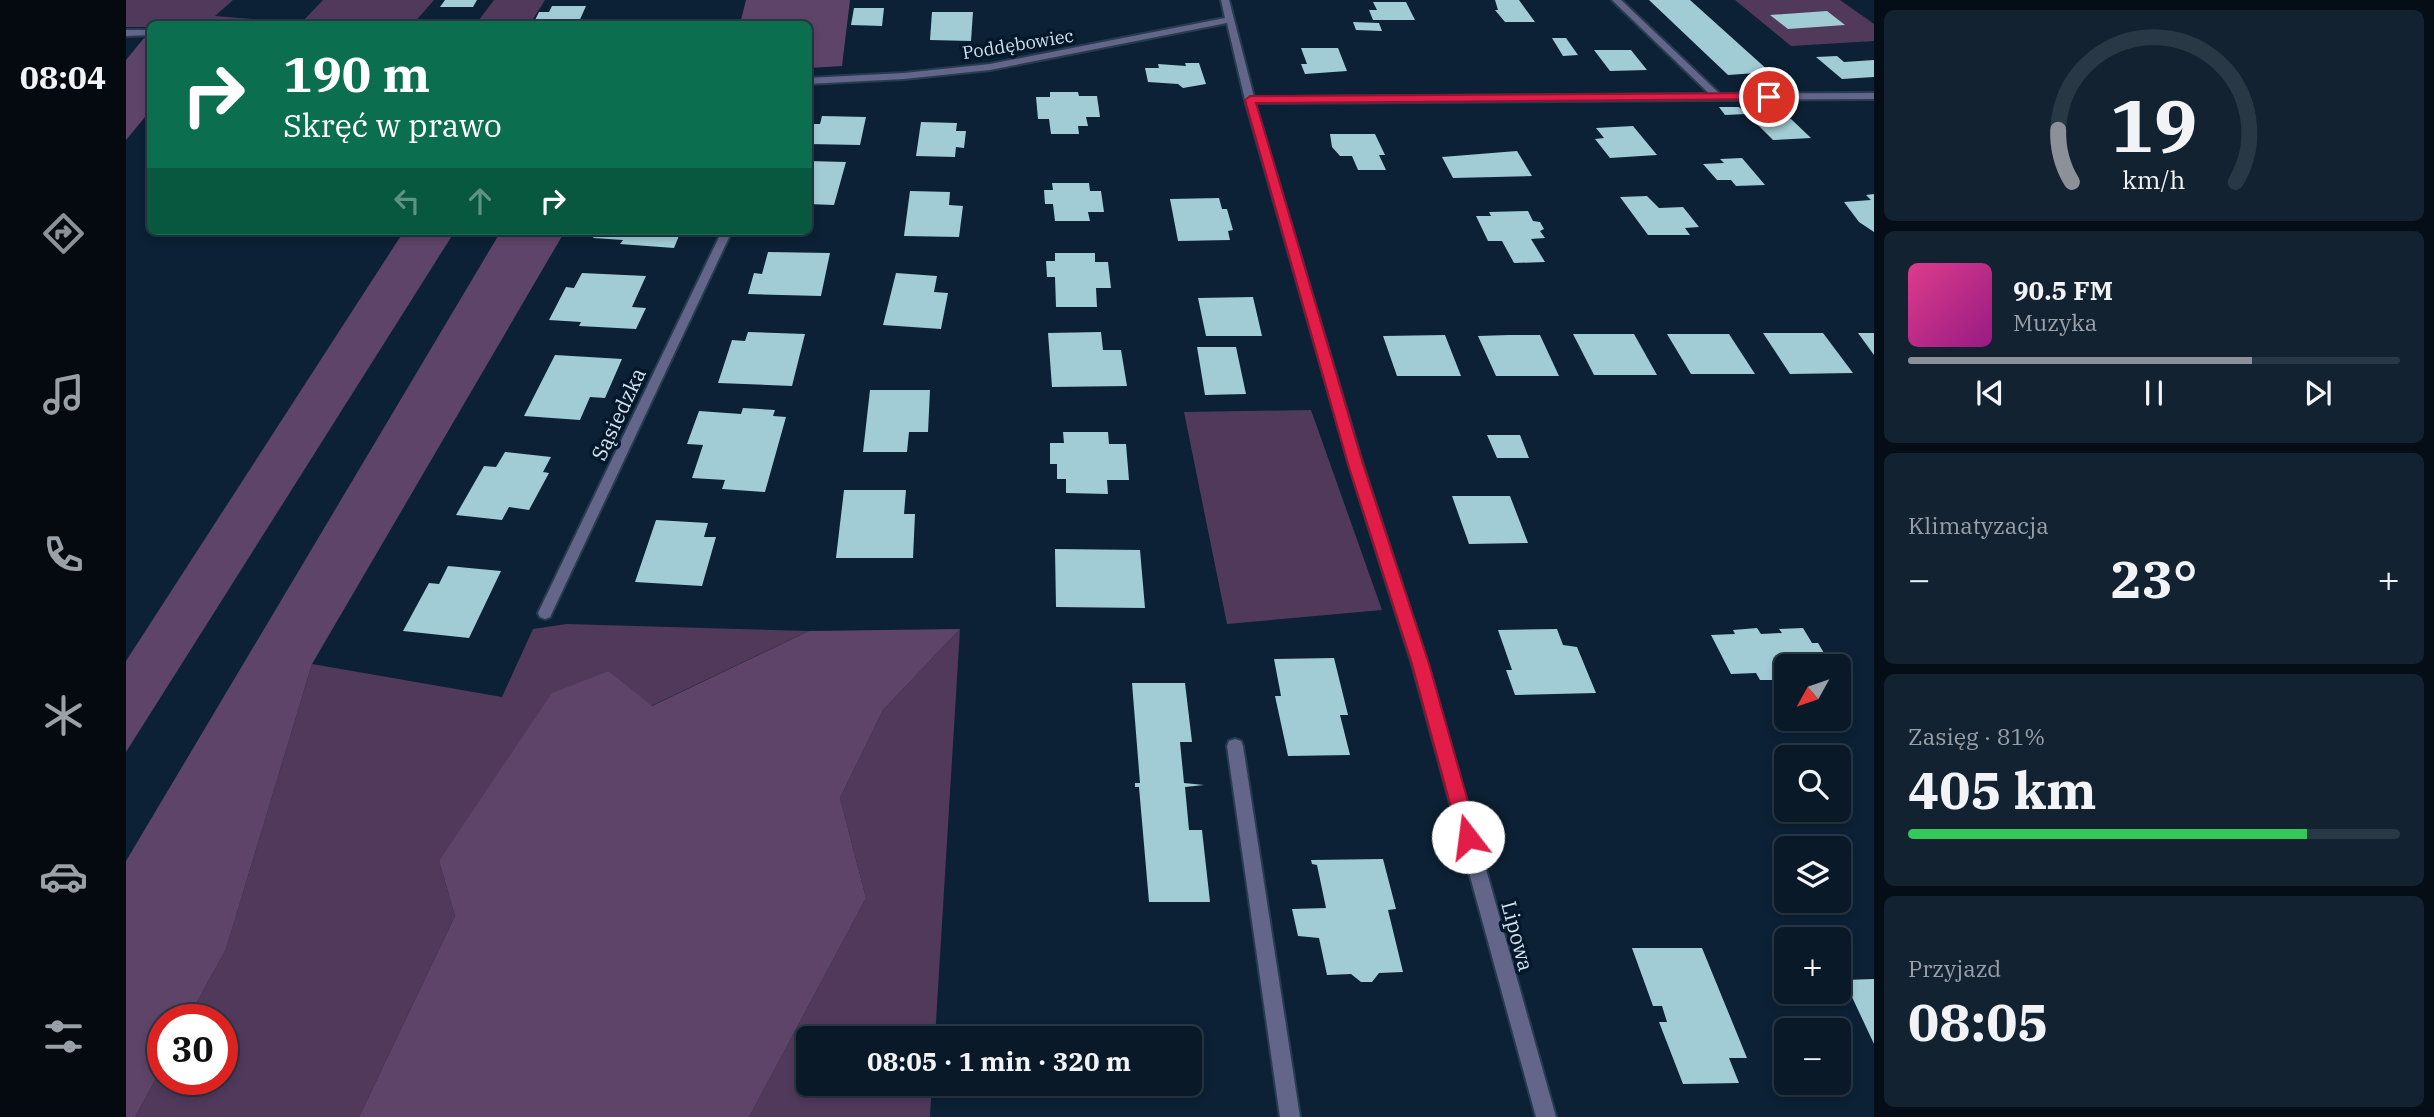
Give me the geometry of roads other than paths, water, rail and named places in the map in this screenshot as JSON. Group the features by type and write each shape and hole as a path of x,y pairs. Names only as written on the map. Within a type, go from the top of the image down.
{"street":[{"name":"Lipowa","path":"1225,0 1250,100 1356,464 1420,664 1546,1117"},
{"path":"1616,0 1718,97"},
{"name":"Poddębowiec","path":"812,81 990,67 1230,20"},
{"path":"126,33 147,33"},
{"path":"1250,100 1874,96"},
{"name":"Sąsiedzka","path":"545,613 725,235"},
{"path":"1235,746 1290,1117"}]}
